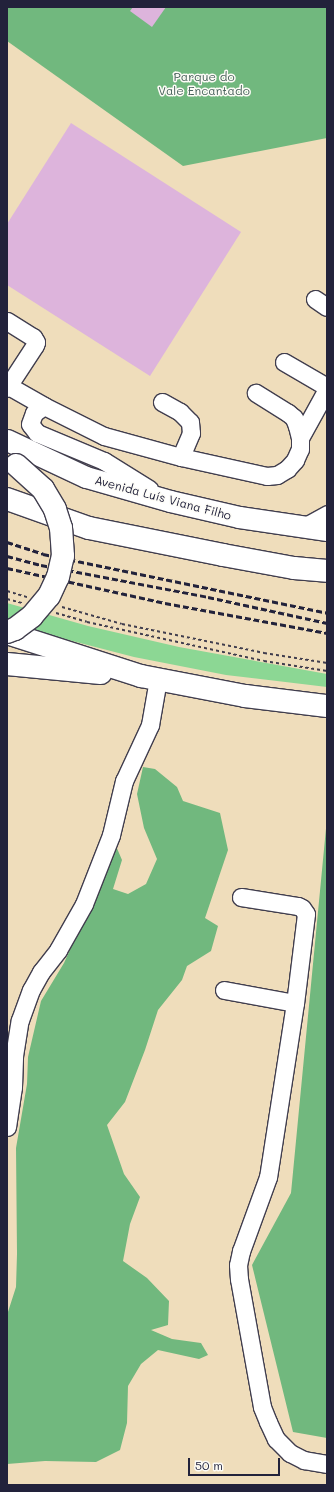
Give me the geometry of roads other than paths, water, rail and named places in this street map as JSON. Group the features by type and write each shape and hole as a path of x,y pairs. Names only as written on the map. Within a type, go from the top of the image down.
{"highway":[{"path":"7,633 32,616 49,596 58,577 63,556 60,528 55,509 43,489 12,463"},
{"path":"7,499 89,528 230,557 294,568 327,571"},
{"path":"7,633 149,678"},
{"path":"7,664 149,678 245,696 327,706"}],"main road":[{"name":"Avenida Luís Viana Filho","path":"7,440 86,477 170,501 239,517 327,530"}],"street":[{"path":"7,321 33,337 36,342 36,345 7,386 104,436 267,476 278,475 287,469 295,460 300,449 300,438 294,418 256,393"},
{"path":"284,362 327,388 300,438"},
{"path":"162,402 180,412 190,422 191,433 181,456"},
{"path":"44,406 34,412 31,418 30,424 37,433 104,461 128,478 170,501"},
{"path":"304,527 327,514"},
{"path":"7,1127 14,1056 20,1020 31,990 58,950 87,897 111,835 124,781 150,725 149,678"},
{"path":"242,897 298,906 305,911 305,922 294,1003 268,1177 241,1251 238,1265 239,1279 262,1407 268,1422 276,1439 290,1453 304,1460 327,1464"},
{"path":"224,990 294,1003"}],"railway":[{"path":"7,542 43,554 327,613"},
{"path":"7,556 41,565 208,597 327,623"},
{"path":"7,568 165,603 327,633"}],"park label":[{"name":"Parque do Vale Encantado","path":"204,84"}]}
